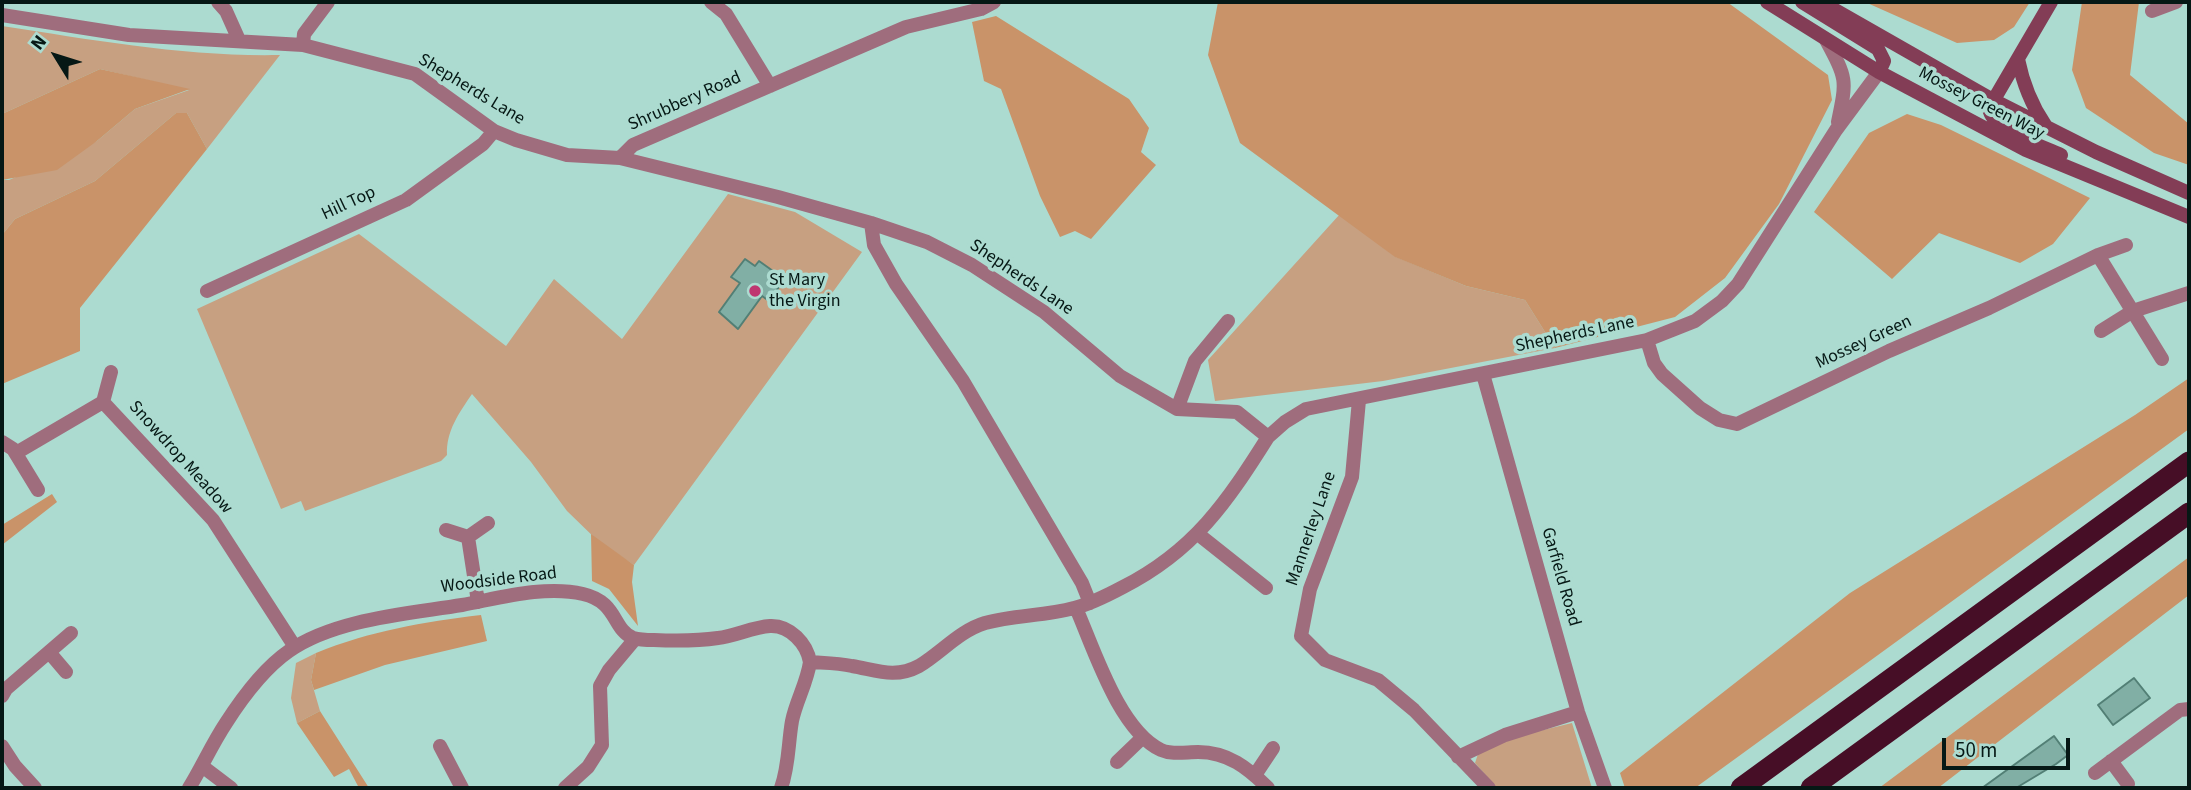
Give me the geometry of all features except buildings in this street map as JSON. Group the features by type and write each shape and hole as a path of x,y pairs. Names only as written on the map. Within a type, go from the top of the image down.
{"highway":[{"path":"1741,788 2189,462"},
{"path":"1811,788 2189,513"}],"main road":[{"name":"Mossey Green Way","path":"1767,2 1879,72 2026,150 2189,217"},
{"path":"1802,2 1878,49 1884,61 1879,72"},
{"name":"Mossey Green Way","path":"1821,2 1993,100 2047,128 2189,193"},
{"path":"2051,2 1993,100 1989,112 1998,125 2152,197 2168,210"},
{"path":"2018,59 2023,83 2033,107 2047,128"}],"street":[{"path":"218,2 226,11 239,40"},
{"path":"303,45 304,34 328,2"},
{"name":"Shrubbery Road","path":"711,2 726,14 770,86"},
{"name":"Shrubbery Road","path":"620,158 633,145 906,27 981,9 993,2"},
{"path":"2152,11 2176,2"},
{"name":"Shepherds Lane","path":"2,15 129,36 303,45 415,74 494,131 516,140 567,155 620,158 871,223 927,242 972,265 1044,312 1119,376 1177,409 1237,412 1268,437 1306,409 1647,340 1695,321 1738,285 1836,130 1879,72"},
{"path":"1826,40 1845,83 1836,130"},
{"name":"Hill Top","path":"207,291 406,200 483,144 494,131"},
{"path":"871,223 874,245 896,284 963,381 1076,573 1090,603"},
{"name":"Mossey Green","path":"1647,340 1654,363 1662,374 1700,408 1719,420 1737,424 1889,351 1989,308 2098,255 2126,245"},
{"path":"2098,255 2162,359"},
{"path":"2101,331 2133,311 2189,293"},
{"path":"1177,409 1195,361 1228,321"},
{"name":"Snowdrop Meadow","path":"16,453 103,402 111,372"},
{"name":"Garfield Road","path":"1483,374 1578,712 1605,788"},
{"name":"Mannerley Lane","path":"1359,400 1352,477 1310,589 1301,636 1325,660 1378,680 1414,710 1489,788"},
{"name":"Snowdrop Meadow","path":"103,402 213,520 295,647"},
{"path":"810,662 852,666 888,674 899,673 918,666 960,635 983,624 1076,608 1135,581 1156,568 1198,534 1226,500 1268,437"},
{"path":"2,442 16,453 38,490"},
{"path":"468,537 488,523"},
{"path":"446,530 468,537"},
{"path":"1198,534 1266,588"},
{"path":"468,537 478,602"},
{"name":"Woodside Road","path":"189,788 224,726 264,673 295,647 327,633 379,618 535,593 567,592 585,594 608,606 624,630 635,639"},
{"path":"1076,608 1127,719 1142,738 1162,751 1179,754 1217,753 1238,763 1268,788"},
{"path":"565,788 588,767 602,745 600,687 609,670 635,639 672,641 729,637 769,626 777,627 798,638 806,648 810,662 792,719 782,788"},
{"path":"2,696 6,689 71,633"},
{"path":"49,652 66,672"},
{"path":"2095,773 2180,710 2189,709"},
{"path":"1458,757 1505,735 1578,712"},
{"path":"1118,762 1142,738"},
{"path":"2,746 15,766 35,788"},
{"path":"440,746 462,788"},
{"path":"1255,775 1273,748"},
{"path":"2112,761 2128,784"},
{"path":"2,777 15,766"},
{"path":"202,766 231,788"}],"shaded area":[{"path":"1218,2 1727,2 1828,75 1832,100 1779,204 1725,278 1675,317 1555,348 1525,300 1466,286 1395,257 1240,143 1208,55"},
{"path":"1865,2 2030,2 2014,27 1994,40 1957,43"},
{"path":"2082,2 2139,2 2130,75 2189,124 2189,165 2154,153 2086,108 2072,70"},
{"path":"996,16 1129,99 1149,128 1141,152 1156,165 1091,239 1075,231 1060,237 1040,196 1001,89 984,81 972,22"},
{"path":"2,26 175,50 280,55 207,149 187,113 176,113 95,181 15,219 2,235 2,180 9,180 97,141 135,109 189,90 100,69 2,114"},
{"path":"100,69 190,89 135,109 57,170 2,180 2,114"},
{"path":"176,113 187,113 207,149 80,308 80,351 2,384 2,235 15,219 95,181"},
{"path":"1907,114 1941,125 2090,198 2053,244 2020,263 1939,233 1892,279 1814,212 1869,133"},
{"path":"728,194 795,212 862,252 634,565 599,542 567,511 531,462 472,394 454,423 447,455 441,461 305,511 301,501 281,509 197,309 359,234 506,346 554,279 622,339"},
{"path":"1340,214 1396,257 1466,286 1525,300 1555,348 1383,381 1215,401 1208,360"},
{"path":"2189,378 2189,429 1695,788 1625,788 1620,773 1850,593 2135,415"},
{"path":"52,494 57,502 2,545 2,525"},
{"path":"591,534 634,565 632,582 638,626 609,589 592,581"},
{"path":"2189,557 2189,595 1938,788 1879,788"},
{"path":"481,615 487,641 385,665 314,690 311,680 316,653 397,628"},
{"path":"316,653 311,680 320,711 297,723 291,698 296,663"},
{"path":"320,711 369,788 359,788 349,769 334,777 297,723"},
{"path":"1572,723 1592,788 1497,788 1475,763 1478,754 1514,737"}],"place":[{"name":"St Mary the Virgin","path":"755,291"}]}
